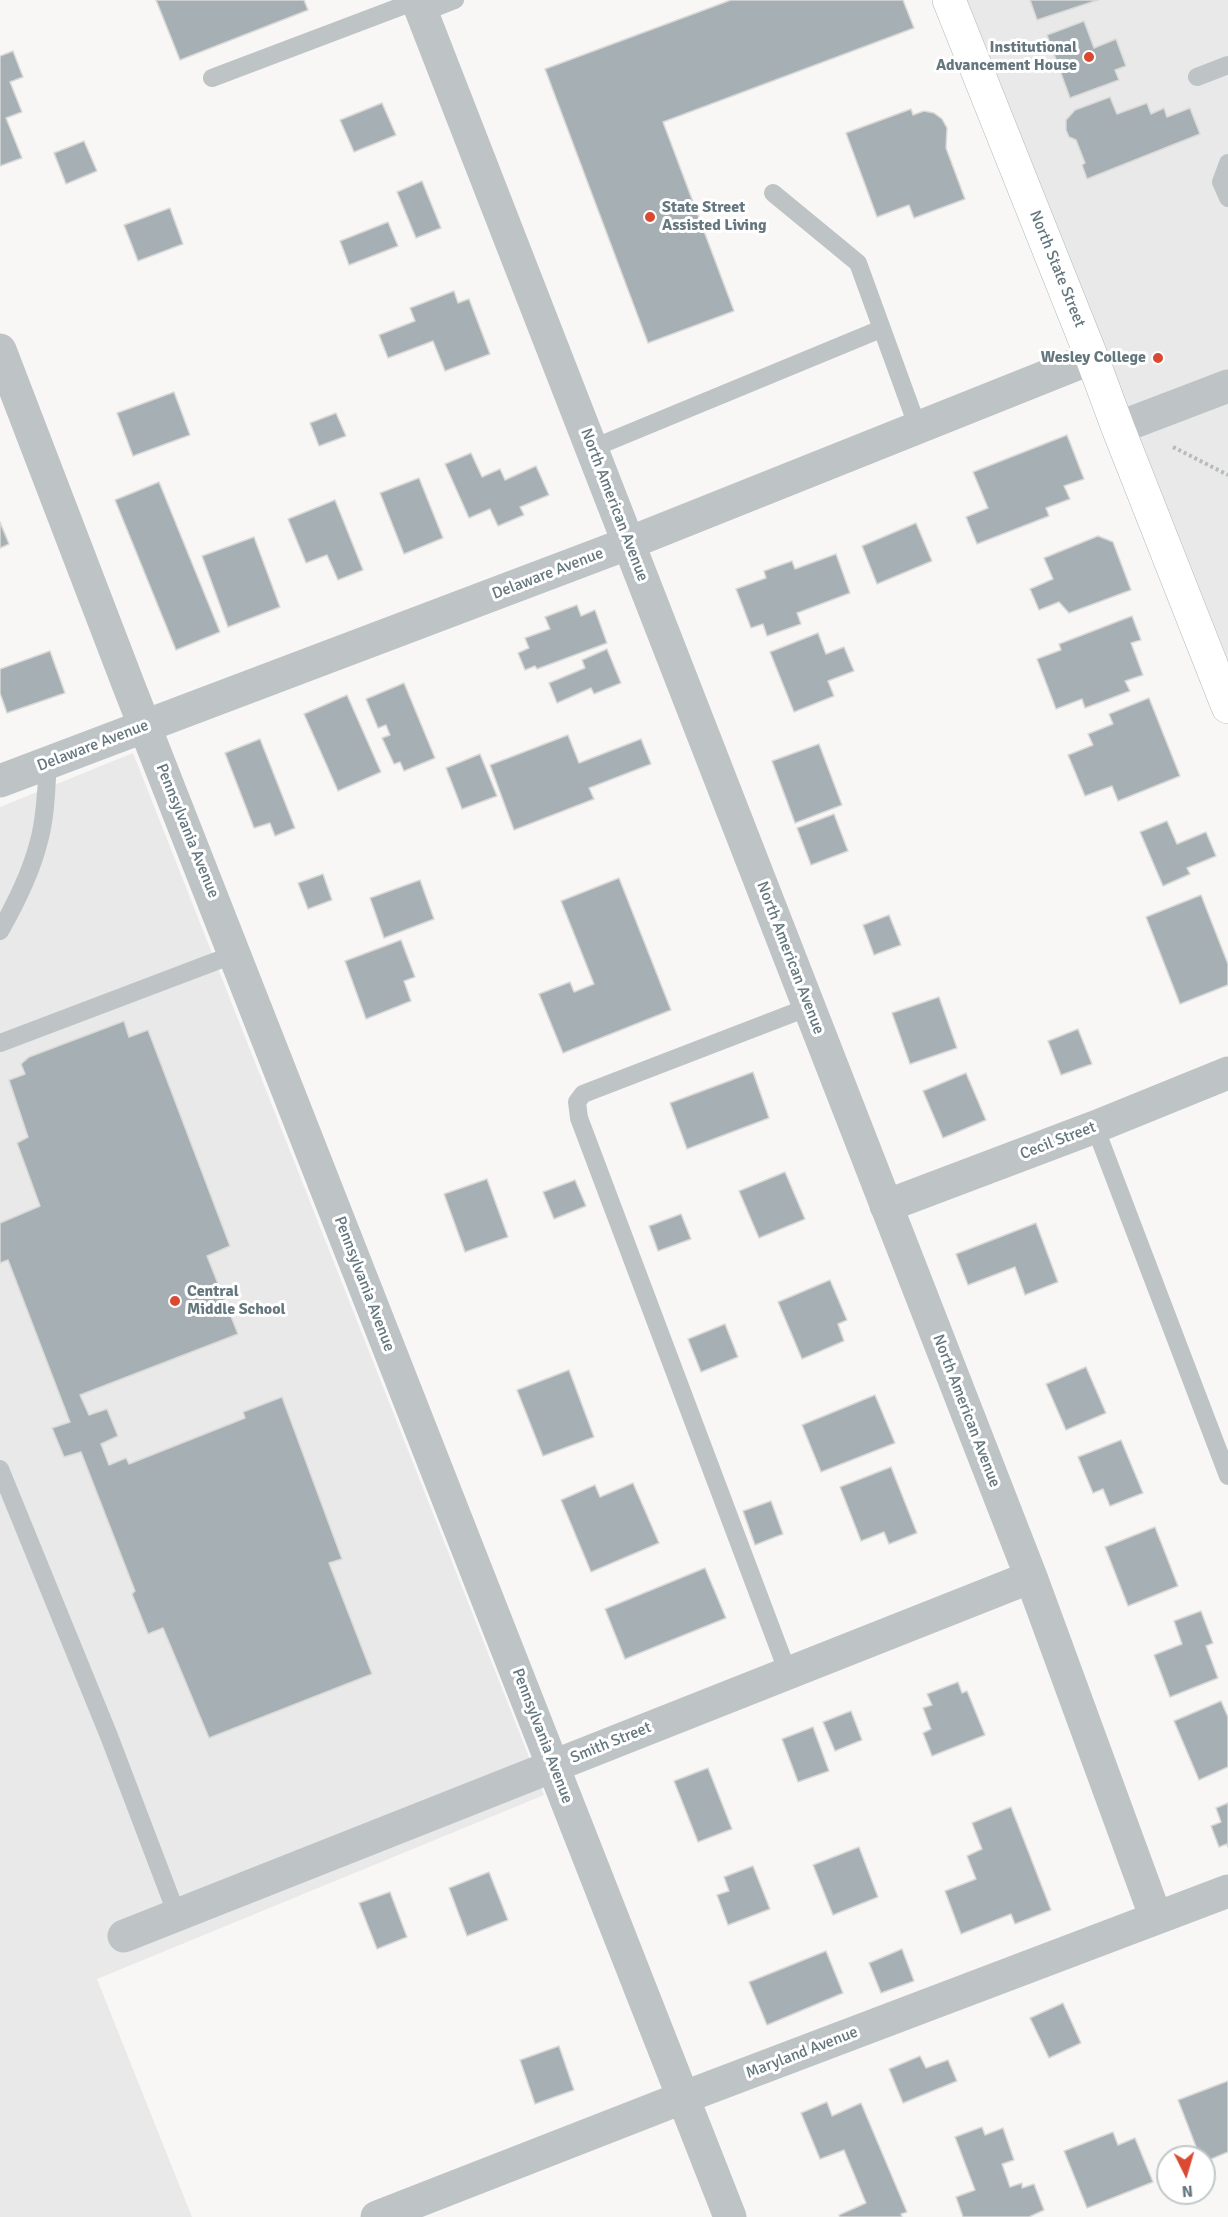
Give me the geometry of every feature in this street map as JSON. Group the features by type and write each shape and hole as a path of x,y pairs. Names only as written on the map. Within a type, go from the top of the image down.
{"main road":[{"name":"North State Street","path":"949,0 1228,707"}],"street":[{"name":"North American Avenue","path":"419,4 1031,1577 1156,1918"},
{"name":"Delaware Avenue","path":"0,781 629,543 1092,358"},
{"name":"Pennsylvania Avenue","path":"2,362 730,2217"},
{"path":"1118,428 1228,386"},
{"name":"Cecil Street","path":"886,1206 1095,1127 1228,1073"},
{"name":"Smith Street","path":"124,1936 1031,1577"},
{"name":"Maryland Avenue","path":"377,2217 682,2098 1228,1891"}],"lane":[{"path":"212,78 419,4 455,0"},
{"path":"1197,77 1228,65"},
{"path":"1228,163 1221,182 1228,198"},
{"path":"773,193 858,263 918,428"},
{"path":"593,448 882,329"},
{"path":"0,931 14,907 39,842 45,808 48,763"},
{"path":"0,1043 235,954"},
{"path":"788,1673 579,1118 577,1102 583,1094 809,1007"},
{"path":"1095,1127 1228,1476"},
{"path":"0,1469 109,1736 177,1915"}],"path":[{"path":"1173,447 1228,475"}],"shaded area":[{"name":"Wesley College","path":"946,0 1228,0 1228,715"},
{"name":"Central Middle School","path":"133,753 544,1795 97,1979 192,2217 0,2217 0,807"}],"building":[{"path":"156,0 304,0 308,10 180,60"},
{"name":"State Street Assisted Living","path":"731,0 903,0 914,28 663,122 734,311 648,343 545,69"},
{"path":"1030,0 1098,0 1037,20"},
{"name":"Institutional Advancement House","path":"1084,21 1094,48 1116,39 1126,66 1115,70 1119,80 1070,98 1047,35"},
{"path":"13,51 23,77 10,82 22,112 6,118 22,158 0,166 0,56"},
{"path":"1110,97 1117,114 1147,103 1151,114 1164,108 1167,117 1190,108 1200,134 1087,179 1082,165 1085,163 1076,140 1069,137 1066,120 1075,110"},
{"path":"382,103 396,135 354,152 340,120"},
{"path":"911,109 913,115 924,111 934,113 942,119 947,128 946,148 965,199 914,218 909,205 877,217 846,133"},
{"path":"84,141 97,171 66,184 54,153"},
{"path":"422,181 441,228 416,238 397,192"},
{"path":"170,208 183,244 138,261 124,225"},
{"path":"388,222 398,246 349,265 340,241"},
{"path":"454,291 458,303 469,299 490,354 445,371 433,341 388,358 379,335 415,321 410,308"},
{"path":"174,392 190,435 133,456 117,413"},
{"path":"336,413 346,436 319,446 310,423"},
{"path":"1067,435 1084,479 1064,486 1070,499 1046,508 1049,516 977,544 966,517 988,508 973,472"},
{"path":"471,453 482,477 500,469 505,480 536,466 549,495 520,507 524,515 498,526 490,509 469,518 445,464"},
{"path":"419,478 443,538 404,554 380,493"},
{"path":"159,482 220,632 176,650 115,500"},
{"path":"335,500 363,570 338,580 327,555 306,563 288,519"},
{"path":"0,522 9,544 0,548"},
{"path":"916,523 932,561 877,584 862,546"},
{"path":"1098,536 1113,542 1131,590 1069,613 1059,602 1039,610 1030,589 1053,579 1044,558"},
{"path":"254,537 280,607 228,627 202,556"},
{"path":"836,554 850,593 797,613 801,624 767,636 763,624 751,628 736,589 766,578 764,571 792,561 795,569"},
{"path":"577,605 581,616 595,610 607,643 537,669 535,666 525,670 518,653 529,648 525,638 550,629 545,617"},
{"path":"1132,616 1141,640 1131,643 1143,675 1125,681 1130,691 1085,708 1082,699 1056,709 1037,659 1061,650 1059,644"},
{"path":"818,633 826,654 844,647 854,671 828,681 834,696 794,712 770,652"},
{"path":"607,649 621,683 594,694 591,688 557,703 549,683 585,668 582,660"},
{"path":"50,651 65,693 7,713 0,693 0,669"},
{"path":"404,683 435,758 404,771 400,762 394,764 382,738 390,735 386,725 378,728 366,699"},
{"path":"347,695 381,772 338,791 304,714"},
{"path":"1149,698 1180,776 1118,801 1112,786 1085,796 1068,755 1093,745 1088,734 1113,724 1109,714"},
{"path":"568,735 579,763 641,739 651,764 589,788 594,799 514,830 490,765"},
{"path":"260,739 295,828 275,836 270,823 254,828 225,753"},
{"path":"819,744 842,805 795,823 772,761"},
{"path":"480,754 497,796 462,809 446,768"},
{"path":"834,814 848,851 811,865 797,828"},
{"path":"1167,821 1177,844 1206,832 1216,856 1187,868 1190,874 1163,886 1140,832"},
{"path":"323,874 332,900 308,909 298,883"},
{"path":"619,878 671,1010 563,1053 539,994 570,982 574,992 594,984 561,901"},
{"path":"420,880 434,919 384,938 370,898"},
{"path":"1201,895 1228,964 1228,985 1180,1004 1146,917"},
{"path":"889,915 901,945 874,955 863,925"},
{"path":"401,940 415,977 404,981 411,1001 366,1019 345,961"},
{"path":"939,997 957,1048 910,1064 892,1013"},
{"name":"Central Middle School","path":"124,1021 129,1037 148,1030 230,1246 207,1256 238,1334 80,1395 89,1415 107,1409 118,1436 101,1444 109,1465 126,1458 129,1464 245,1418 243,1412 282,1397 342,1559 329,1563 372,1674 209,1738 163,1628 148,1634 132,1594 135,1591 81,1452 64,1457 52,1428 70,1422 8,1260 0,1263 0,1223 40,1206 17,1143 28,1137 9,1080 25,1074 21,1064 29,1057"},
{"path":"1078,1029 1092,1064 1061,1075 1048,1041"},
{"path":"753,1072 769,1118 687,1149 670,1103"},
{"path":"966,1073 986,1120 943,1138 923,1091"},
{"path":"785,1172 805,1219 759,1238 739,1191"},
{"path":"487,1179 508,1237 465,1252 444,1194"},
{"path":"575,1180 586,1206 554,1219 543,1192"},
{"path":"681,1214 691,1239 658,1251 649,1226"},
{"path":"1036,1223 1058,1282 1025,1295 1015,1267 968,1285 956,1254"},
{"path":"830,1280 847,1320 838,1324 844,1341 802,1359 778,1302"},
{"path":"725,1324 738,1357 701,1372 688,1339"},
{"path":"1086,1367 1106,1413 1066,1430 1046,1384"},
{"path":"569,1370 594,1437 543,1456 517,1390"},
{"path":"875,1395 895,1443 821,1472 802,1425"},
{"path":"1121,1440 1143,1493 1110,1506 1103,1489 1093,1493 1078,1457"},
{"path":"891,1467 917,1533 889,1544 884,1532 861,1541 840,1487"},
{"path":"633,1483 659,1543 591,1572 561,1500 595,1485 600,1497"},
{"path":"771,1501 783,1534 755,1545 743,1511"},
{"path":"1155,1527 1178,1586 1128,1606 1105,1547"},
{"path":"705,1568 726,1618 625,1659 605,1609"},
{"path":"1201,1611 1213,1643 1206,1646 1218,1678 1170,1697 1154,1655 1182,1644 1174,1621"},
{"path":"958,1682 962,1693 967,1691 985,1735 932,1756 923,1733 931,1729 923,1708 932,1705 927,1694"},
{"path":"1221,1701 1228,1717 1228,1767 1199,1780 1174,1721"},
{"path":"851,1711 862,1740 835,1751 823,1722"},
{"path":"813,1727 829,1771 798,1782 782,1739"},
{"path":"708,1768 732,1829 698,1842 674,1781"},
{"path":"1228,1803 1228,1847 1227,1844 1219,1847 1211,1826 1221,1822 1216,1808"},
{"path":"1011,1807 1051,1910 1015,1924 1011,1914 961,1934 945,1891 976,1879 967,1856 982,1849 972,1823"},
{"path":"859,1847 878,1897 833,1915 813,1865"},
{"path":"753,1866 770,1909 728,1925 717,1895 729,1891 724,1877"},
{"path":"489,1872 508,1920 467,1936 449,1888"},
{"path":"390,1892 407,1937 377,1949 359,1903"},
{"path":"902,1949 914,1981 881,1993 869,1963"},
{"path":"826,1951 843,1993 767,2025 749,1982"},
{"path":"1063,2003 1081,2043 1049,2058 1030,2018"},
{"path":"559,2046 574,2090 535,2104 520,2060"},
{"path":"920,2056 926,2068 948,2060 957,2081 903,2103 889,2069"},
{"path":"1228,2081 1228,2152 1216,2157 1216,2145 1195,2145 1178,2100"},
{"path":"827,2102 832,2116 861,2103 907,2212 901,2214 902,2217 840,2217 839,2215 866,2203 844,2150 820,2159 801,2113"},
{"path":"982,2127 985,2135 1003,2128 1014,2160 1002,2164 1010,2187 1022,2183 1022,2188 1034,2184 1044,2210 1029,2217 963,2217 956,2197 975,2190 955,2137"},
{"path":"1113,2132 1118,2145 1135,2138 1153,2182 1087,2208 1064,2151"}],"place":[{"name":"Institutional Advancement House","path":"1089,57"},
{"name":"State Street Assisted Living","path":"650,217"},
{"name":"Wesley College","path":"1158,358"},
{"name":"Central Middle School","path":"175,1301"}]}
